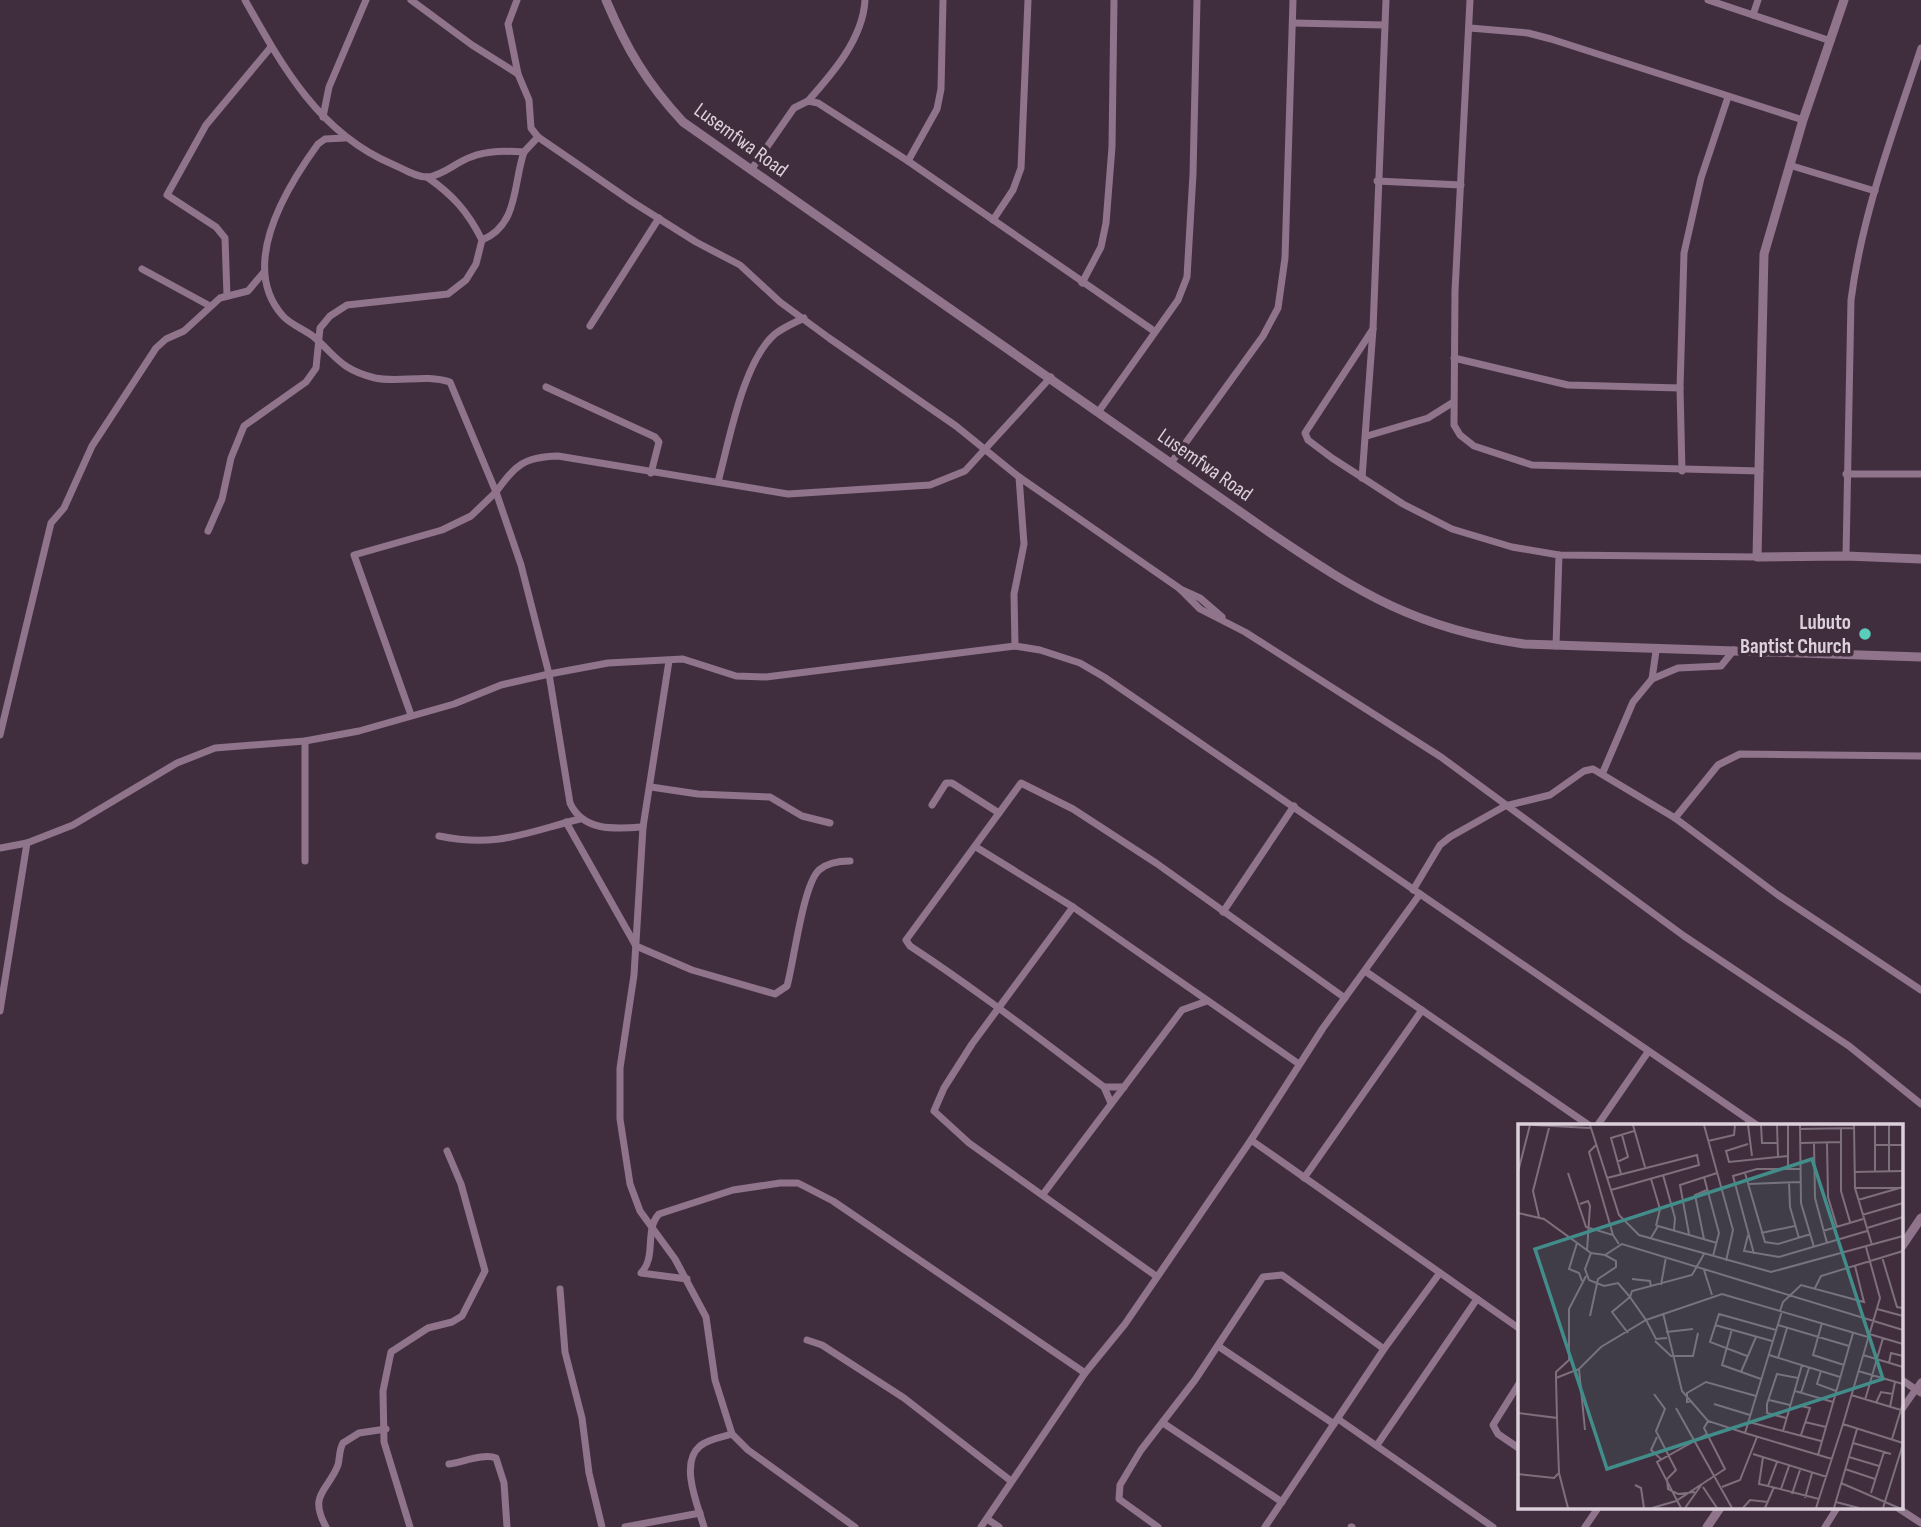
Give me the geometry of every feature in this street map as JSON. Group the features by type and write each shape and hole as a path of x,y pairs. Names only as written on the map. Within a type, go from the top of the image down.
{"street":[{"path":"245,0 271,47 304,96 323,117 345,138 385,161 427,177 448,192 468,213 482,240"},
{"path":"323,117 329,87 366,0"},
{"path":"411,0 518,74"},
{"path":"517,0 508,24 518,74 529,100 531,128 538,137 696,242 740,265 780,302 1019,477 1179,588 1200,608 1225,620 1441,757 1684,936 1849,1046 1921,1104"},
{"name":"Lusemfwa Road","path":"606,0 625,44 651,88 683,122 1339,580 1385,605 1435,625 1485,639 1556,646 1921,657"},
{"path":"751,170 794,108 808,102 826,81 856,34 866,0"},
{"path":"908,161 937,109 941,89 943,0"},
{"path":"993,220 1013,190 1021,168 1028,0"},
{"path":"1082,283 1101,247 1106,223 1112,147 1114,0"},
{"path":"1099,411 1184,288 1189,262 1197,0"},
{"path":"1171,463 1263,336 1278,308 1286,258 1293,0"},
{"path":"1362,478 1373,329 1386,0"},
{"path":"1471,0 1452,403 1454,425 1460,435 1474,446 1532,465 1760,471"},
{"path":"1708,0 1831,41"},
{"path":"1753,15 1758,0"},
{"path":"1757,557 1764,254 1789,165 1844,0"},
{"path":"1293,23 1384,25"},
{"path":"1470,28 1528,33 1551,38 1803,121"},
{"path":"227,296 225,238 216,227 167,195 206,125 271,47"},
{"path":"1846,556 1851,300 1858,250 1921,48"},
{"path":"1682,471 1680,388 1684,253 1701,178 1728,97"},
{"path":"808,102 832,109 1154,331"},
{"path":"208,531 222,499 231,458 244,426 306,382 316,368 320,328 330,316 347,305 448,294 466,279 476,264 482,240 507,218 516,200 518,169 524,152 538,137"},
{"path":"345,138 325,139 309,157 272,225 264,272 275,306 338,363 377,378 432,378 450,382 496,492 522,565 549,674 570,803 580,819"},
{"path":"427,177 451,169 471,157 504,151 524,152"},
{"path":"1789,165 1875,191"},
{"path":"1377,181 1461,186"},
{"path":"590,326 659,218"},
{"path":"142,269 210,306"},
{"path":"0,735 51,523 64,509 92,446 156,348 166,339 184,331 210,306 227,296 248,291 264,272"},
{"path":"718,482 736,411 761,354 776,334 804,318"},
{"path":"1373,329 1305,433 1308,440 1362,478 1452,529 1512,547 1559,555 1846,556 1921,559"},
{"path":"1454,358 1568,385 1680,388"},
{"path":"411,715 354,555 442,530 471,516 521,463 535,457 591,460 651,473 788,494 930,485 965,471 1051,377"},
{"path":"546,387 655,437 659,442 651,473"},
{"path":"1367,436 1428,418 1452,403"},
{"path":"1846,474 1921,474"},
{"path":"1014,646 1014,594 1024,544 1019,477"},
{"path":"1556,646 1559,555"},
{"path":"0,848 27,843 73,825 177,763 215,748 305,741 359,731 454,704 501,685 549,674 608,663 669,662 683,659 736,676 766,677 1014,646 1040,650 1080,663 1104,677 1755,1124"},
{"path":"1652,679 1656,650"},
{"path":"1603,772 1633,702 1652,679 1678,668 1721,666 1734,650"},
{"path":"669,662 643,827 636,946 620,1068 620,1119 632,1191 651,1229 687,1279 706,1317 715,1380 732,1434 748,1450 855,1527"},
{"path":"305,741 305,861"},
{"path":"1675,818 1718,765 1740,754 1921,756"},
{"path":"981,1527 1085,1373 1125,1324 1251,1140 1299,1063 1366,971 1417,892 1440,845 1505,806 1550,795 1584,771 1593,769 1603,772 1675,818 1778,895 1921,990"},
{"path":"932,806 946,783 952,783 999,813"},
{"path":"1111,1103 1104,1087 910,946 906,940 976,847 1018,785 1024,783 1073,809 1345,998"},
{"path":"651,787 698,794 770,797 802,816 831,823"},
{"path":"1223,912 1294,806"},
{"path":"439,836 470,842 494,842 580,819 602,827 643,827"},
{"path":"566,822 636,946 654,951 680,966 775,994 787,986 810,887 818,871 829,864 850,861"},
{"path":"0,1011 27,843"},
{"path":"976,847 1073,907 1299,1063"},
{"path":"1073,907 955,1069 934,1111 970,1143 1044,1193 1156,1276"},
{"path":"1366,971 1587,1124"},
{"path":"1044,1193 1182,1010 1207,1001"},
{"path":"1304,1178 1422,1010"},
{"path":"1599,1124 1648,1052"},
{"path":"1104,1087 1124,1087"},
{"path":"1251,1140 1518,1328"},
{"path":"410,1527 398,1478 386,1454 383,1391 391,1352 428,1328 452,1322 462,1316 485,1271 461,1184 447,1151"},
{"path":"687,1279 641,1273 649,1257 652,1221 659,1214 676,1206 733,1189 798,1183 833,1201 1085,1373"},
{"path":"1906,1230 1921,1218"},
{"path":"1158,1527 1125,1505 1118,1493 1141,1450 1218,1346 1255,1286 1272,1274 1282,1275 1384,1349"},
{"path":"1265,1527 1384,1349 1439,1274"},
{"path":"560,1289 565,1352 582,1418 589,1473 602,1527"},
{"path":"1377,1445 1477,1299"},
{"path":"807,1340 822,1345 904,1398 1012,1481"},
{"path":"1218,1346 1336,1422 1377,1445 1493,1527"},
{"path":"1904,1407 1918,1391 1921,1382"},
{"path":"1518,1385 1493,1425 1499,1434 1518,1448"},
{"path":"1163,1423 1282,1502"},
{"path":"326,1527 321,1517 320,1499 337,1466 343,1443 359,1433 386,1429"},
{"path":"704,1527 693,1488 692,1459 704,1443 732,1434"},
{"path":"449,1464 476,1461 486,1456 496,1458 504,1483 507,1527"},
{"path":"1585,1527 1597,1510"},
{"path":"1707,1527 1719,1510"},
{"path":"1825,1527 1836,1510"},
{"path":"1901,1510 1921,1523"},
{"path":"625,1527 700,1513"},
{"path":"987,1519 999,1527"}],"place":[{"name":"Lubuto Baptist Church","path":"1865,634"}]}
